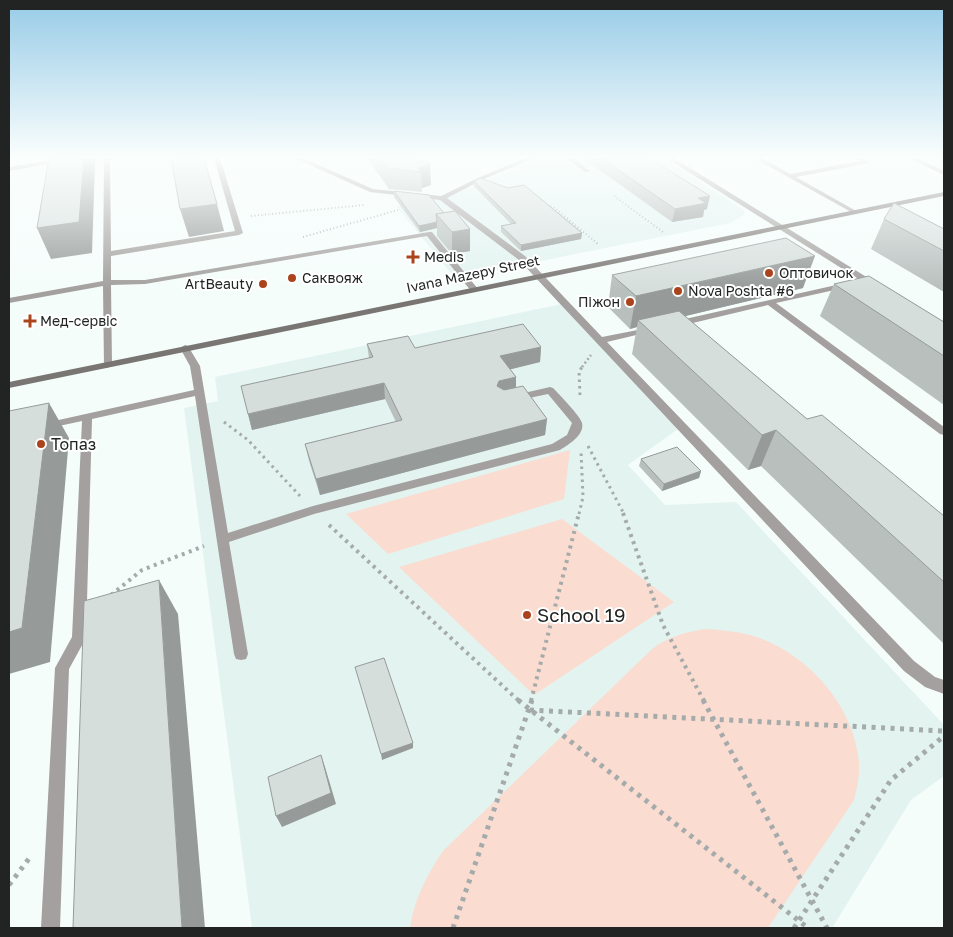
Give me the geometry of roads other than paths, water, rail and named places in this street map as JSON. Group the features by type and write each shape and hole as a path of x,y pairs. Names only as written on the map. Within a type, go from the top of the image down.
{"main road":[{"name":"Ivana Mazepy Street","path":"9,385 906,202"}],"street":[{"path":"740,202 882,290"}],"lane":[{"path":"107,202 107,365"},
{"path":"106,254 240,234 230,202"},
{"path":"447,202 522,258 540,275 910,666 930,682 944,687"},
{"path":"836,202 855,212"},
{"path":"467,226 477,224"},
{"path":"9,300 106,284 146,282 438,232"},
{"path":"429,234 474,289"},
{"path":"676,332 668,325 866,280"},
{"path":"769,302 944,432"},
{"path":"602,340 659,328"},
{"path":"185,348 196,366 241,654"},
{"path":"223,539 313,510 556,447 570,439 576,432 577,423 550,390 503,402"},
{"path":"38,428 200,392"},
{"path":"50,928 62,668 79,638 87,417"}],"place":[{"name":"Medis","path":"413,257"},
{"name":"Оптовичок","path":"769,273"},
{"name":"Саквояж","path":"292,278"},
{"name":"ArtBeauty","path":"263,284"},
{"name":"Nova Poshta #6","path":"678,291"},
{"name":"Піжон","path":"630,302"},
{"name":"Мед-сервіс","path":"30,321"},
{"name":"Топаз","path":"41,444"},
{"name":"School 19","path":"527,615"}]}
